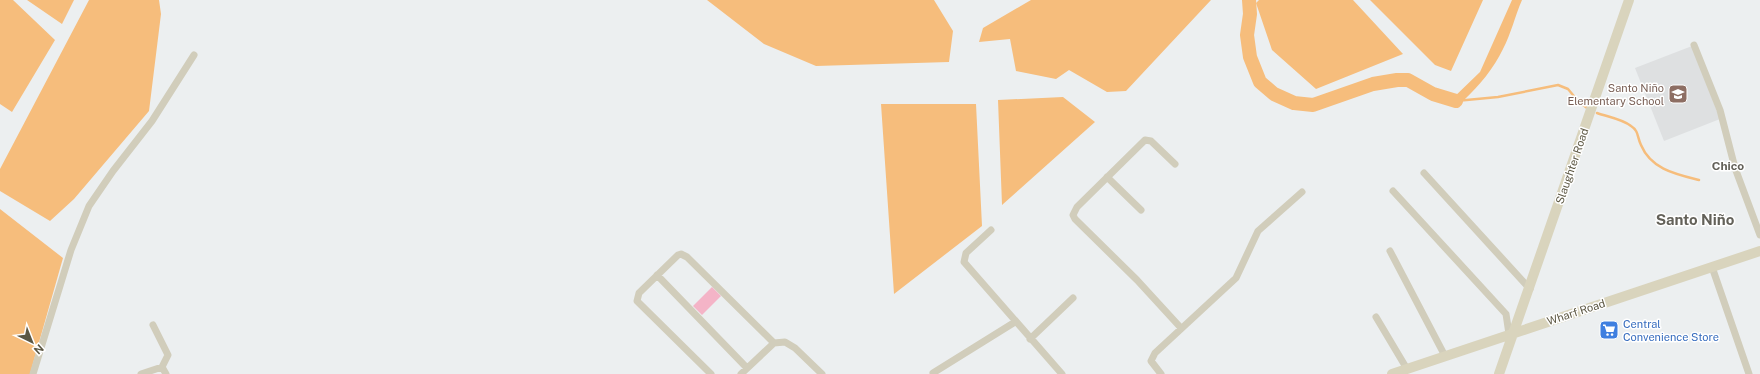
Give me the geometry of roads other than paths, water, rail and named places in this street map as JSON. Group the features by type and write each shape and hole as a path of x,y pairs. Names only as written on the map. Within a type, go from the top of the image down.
{"street":[{"name":"Slaughter Road","path":"1499,374 1512,333 1530,289 1630,0"},
{"path":"1694,45 1720,110 1736,168 1760,235"},
{"path":"33,374 71,250 89,206 109,176 152,121 194,55"},
{"path":"1175,164 1151,141 1145,140 1077,207 1074,212 1075,219 1137,280 1181,328"},
{"path":"1424,173 1530,289"},
{"path":"1107,177 1141,210"},
{"path":"1393,191 1506,314 1512,333"},
{"path":"1161,374 1152,365 1152,357 1181,328 1236,278 1258,231 1302,192"},
{"path":"991,230 966,253 963,259 967,266 1015,322 1062,374"},
{"name":"Wharf Road","path":"1392,374 1760,251"},
{"path":"1390,252 1445,356"},
{"path":"711,374 637,301 639,293 678,255 684,255 774,343"},
{"path":"1712,267 1749,374"},
{"path":"657,275 747,368"},
{"path":"1030,339 1074,298"},
{"path":"1376,317 1407,369"},
{"path":"933,373 1015,322"},
{"path":"141,374 162,367 168,355 153,325"},
{"path":"741,374 774,343 785,342 790,344 822,374"},
{"path":"162,367 166,374"}],"waterway":[{"path":"1249,0 1250,14 1247,35 1250,57 1260,82 1274,94 1294,103 1313,105 1373,84 1397,80 1408,80 1433,94 1456,101"},
{"path":"1456,101 1498,97 1558,85 1568,89 1578,101 1587,108"},
{"path":"1597,113 1615,118 1634,128 1645,153 1657,165 1673,173 1699,180"}],"place":[{"name":"Santo Niño Elementary School","path":"1678,94"},
{"name":"Central Convenience Store","path":"1609,330"}],"district":[{"name":"Chico","path":"1728,166"},
{"name":"Santo Niño","path":"1695,220"}]}
